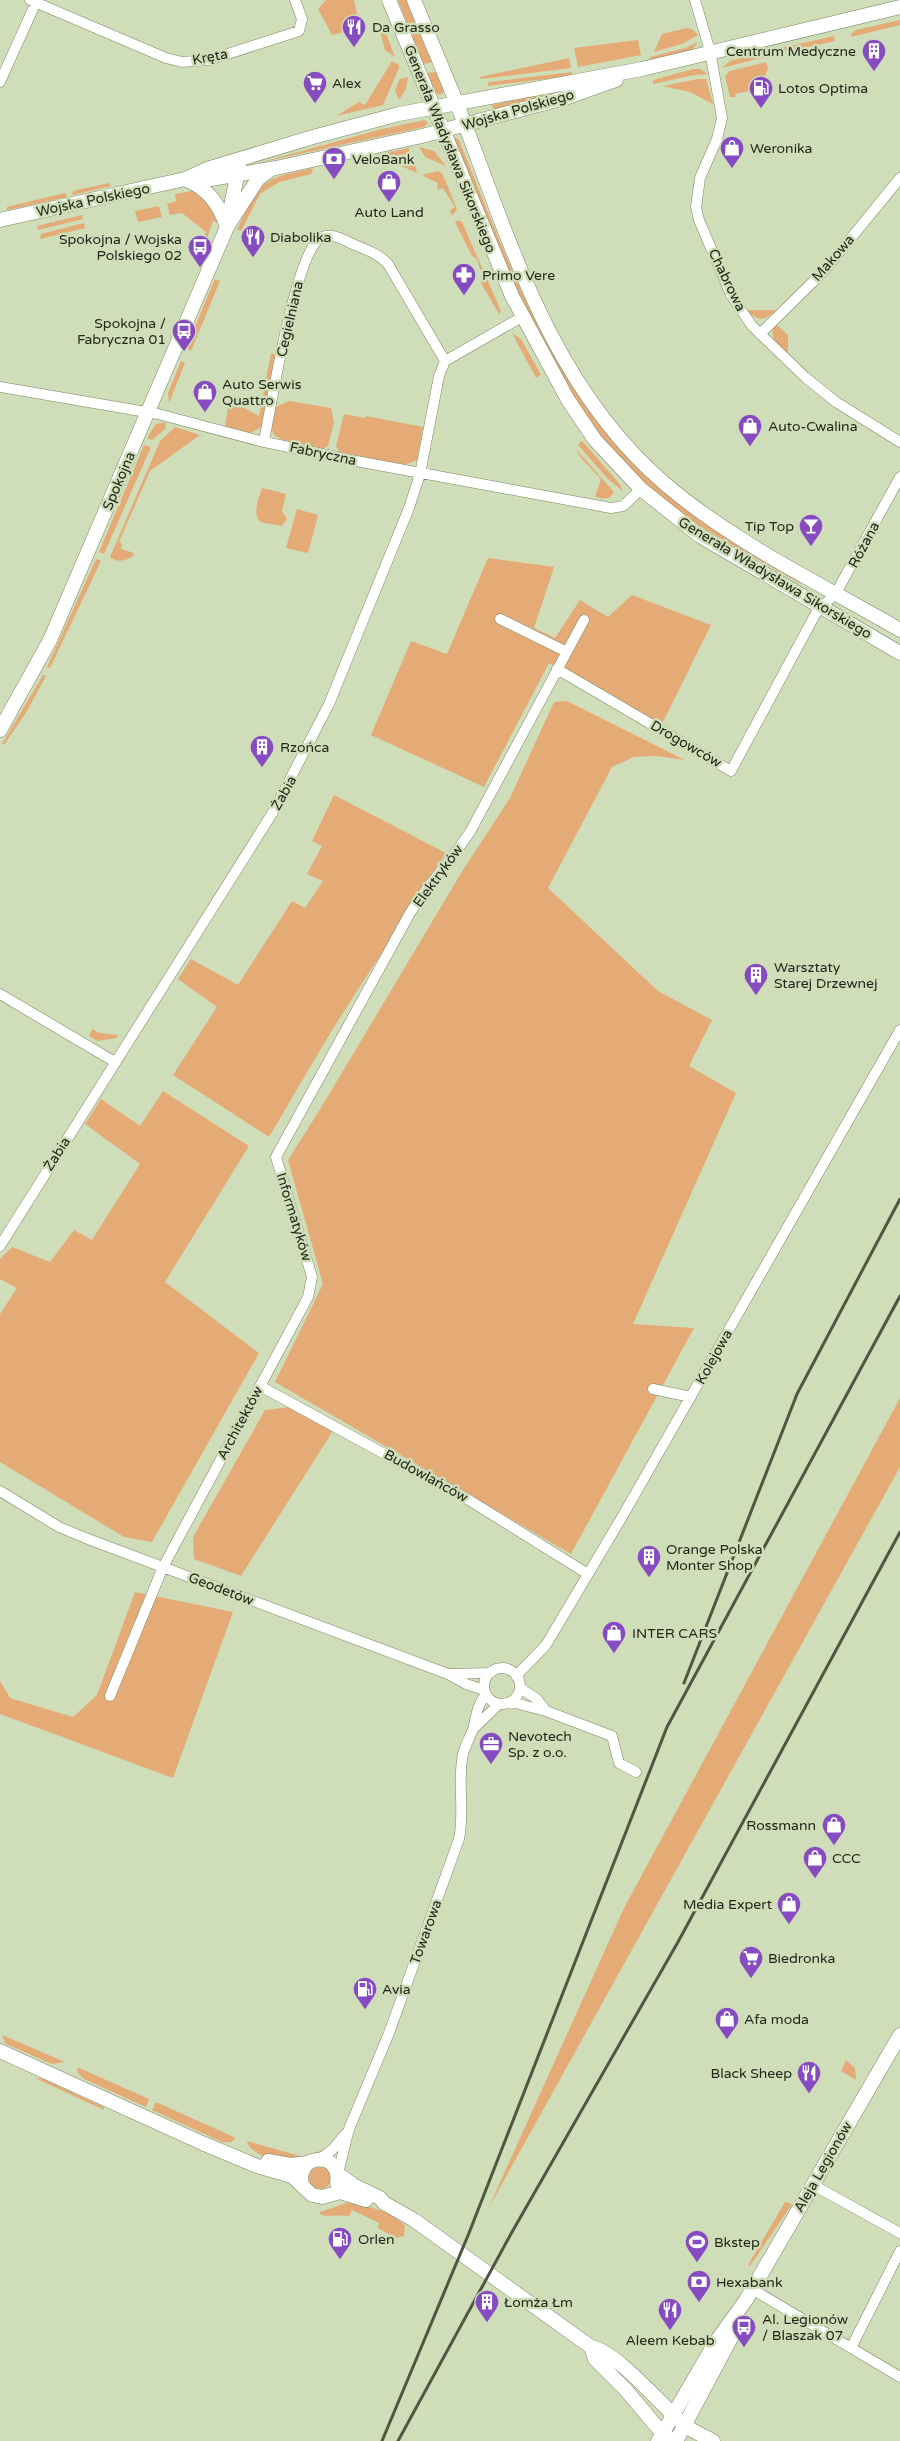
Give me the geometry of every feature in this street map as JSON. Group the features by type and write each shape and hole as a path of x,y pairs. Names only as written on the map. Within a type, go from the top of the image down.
{"main road":[{"name":"Generała Władysława Sikorskiego","path":"389,0 501,272 522,317 581,420 612,459 640,489 700,536 900,653"},
{"name":"Generała Władysława Sikorskiego","path":"414,0 542,321 576,382 603,419 653,473 691,505 725,528 900,630"},
{"name":"Wojska Polskiego","path":"0,220 185,179 207,169 313,137 434,107 642,69 710,51 900,7"},
{"name":"Wojska Polskiego","path":"185,179 211,179 276,168 444,131 568,97 607,84 642,69"},
{"name":"Spokojna","path":"228,227 228,212 241,158"},
{"name":"Spokojna","path":"0,730 50,640 228,227 258,179 276,168"},
{"path":"185,179 198,185 212,198 228,227"},
{"name":"Aleja Legionów","path":"667,2439 673,2412 715,2343 749,2294 900,2035"},
{"path":"0,2051 202,2143 243,2158 257,2166 292,2176 308,2193 317,2196 340,2192 379,2204 384,2203"},
{"path":"243,2158 258,2158 291,2165 314,2161 332,2165 338,2174 353,2185 380,2198 384,2203 432,2232 591,2347 601,2349 673,2412 686,2426 713,2441"},
{"path":"302,2185 301,2175 314,2161"},
{"path":"331,2193 337,2185 338,2174"},
{"name":"Aleja Legionów","path":"667,2439 686,2426 730,2340 749,2294"},
{"path":"591,2347 595,2359 626,2390 667,2439"}],"street":[{"name":"Kręta","path":"34,1 166,58 191,62 209,60 299,31 302,19 295,0"},
{"name":"Chabrowa","path":"696,0 710,51 722,118 717,140 700,178 696,200 697,213 731,295 740,310 760,334 820,390 900,442"},
{"path":"0,82 34,1"},
{"name":"Makowa","path":"760,334 825,270 898,184"},
{"name":"Cegielniana","path":"264,442 295,290 319,239 335,236 384,260 445,361"},
{"path":"420,474 439,376 445,361 522,317"},
{"name":"Fabryczna","path":"0,387 148,413 264,442 420,474 612,508 624,506 640,489"},
{"name":"Żabia","path":"0,1246 273,812 309,747 329,704 409,508 420,474"},
{"name":"Różana","path":"820,607 836,593 900,477"},
{"name":"Drogowców","path":"557,670 732,771 820,607"},
{"path":"500,618 567,652"},
{"name":"Elektryków","path":"276,1157 410,913 427,886 450,861 470,832 584,620"},
{"path":"0,994 115,1062"},
{"name":"Kolejowa","path":"516,1676 546,1645 691,1397 900,1030"},
{"name":"Informatyków","path":"276,1157 312,1277"},
{"name":"Architektów","path":"110,1696 162,1567 308,1297 312,1277"},
{"name":"Budowlańców","path":"260,1386 469,1500 588,1574"},
{"path":"653,1389 691,1397"},
{"name":"Geodetów","path":"0,1491 59,1527 448,1674"},
{"path":"485,1692 485,1681 490,1674 494,1670 506,1669 516,1676 520,1688 537,1699 546,1711"},
{"path":"448,1674 490,1674"},
{"path":"448,1674 485,1692 494,1702 499,1704"},
{"path":"511,1702 520,1688"},
{"name":"Towarowa","path":"338,2174 349,2129 389,2032 459,1839 462,1822 460,1792 463,1754 473,1728 476,1711 485,1692"},
{"path":"473,1728 499,1704 511,1702 546,1711 612,1736 619,1763 636,1772"},
{"name":"Towarowa","path":"314,2161 333,2149 349,2129"},
{"path":"813,2185 900,2233"},
{"path":"851,2348 900,2251"},
{"path":"749,2294 900,2376"}],"shaded area":[{"path":"326,0 354,0 360,28 332,35 318,9"},
{"path":"398,0 408,0 433,62 423,64"},
{"path":"900,20 900,25 851,37 851,34 856,30"},
{"path":"382,23 395,57 385,50 379,28"},
{"path":"686,28 692,29 698,35 682,44 654,52 662,34"},
{"path":"834,36 835,41 781,53 780,48"},
{"path":"638,40 641,55 578,67 574,48"},
{"path":"698,42 691,51 651,61 650,57 685,48"},
{"path":"764,52 765,57 722,68 730,61"},
{"path":"569,58 571,68 481,79 480,77"},
{"path":"392,61 399,65 399,68 383,105 336,116 359,102 365,105"},
{"path":"766,62 768,69 764,78 756,80 757,89 735,94 736,97 730,97 725,76 730,71"},
{"path":"693,69 700,69 708,74 694,75 653,84 653,80"},
{"path":"437,72 444,90 439,95 435,92 427,73"},
{"path":"572,72 571,76 487,86 489,82"},
{"path":"408,77 406,89 399,100 395,90 400,79"},
{"path":"706,79 713,104 690,92 663,86"},
{"path":"563,89 565,92 494,113 492,105"},
{"path":"425,120 428,123 424,127 258,163 382,129"},
{"path":"455,137 459,140 515,276 536,321 559,364 585,405 615,444 667,494 704,520 800,580 799,583 716,536 676,510 640,480 607,444 579,405 531,321 492,232 455,142"},
{"path":"419,147 434,151 446,166 425,157"},
{"path":"409,148 409,153 371,162 364,157"},
{"path":"410,158 414,159 417,173 392,162"},
{"path":"313,168 311,174 279,182 260,194 241,231 237,230 251,201 263,185 282,176"},
{"path":"438,171 442,173 457,209 452,216 450,210 455,207 443,188 437,190 438,183 423,176"},
{"path":"109,183 111,186 72,195 73,191"},
{"path":"196,192 209,203 218,223 213,221 202,253 198,252 206,232 182,213 170,215 167,204 176,201 175,194"},
{"path":"65,193 67,197 7,210 7,207"},
{"path":"159,206 162,217 138,222 135,211"},
{"path":"82,215 83,219 38,230 37,226"},
{"path":"458,220 462,222 501,311 499,314 481,283 483,278 477,259 472,256 455,222"},
{"path":"84,223 85,228 40,239 41,234"},
{"path":"215,279 220,281 191,351 186,348"},
{"path":"747,310 776,310 762,319 755,317"},
{"path":"774,325 777,325 788,335 788,354 778,345 774,338"},
{"path":"512,333 521,339 541,375 536,378"},
{"path":"271,353 276,355 262,427 250,433 225,427 229,400 259,416"},
{"path":"181,361 185,363 169,403 168,393"},
{"path":"289,401 331,408 334,422 328,446 322,449 302,445 285,441 274,434 272,427 276,407"},
{"path":"344,414 365,418 366,416 423,427 417,460 405,465 339,452 336,446"},
{"path":"166,422 165,429 152,440 147,438 156,424"},
{"path":"175,427 200,435 150,471 119,542 122,544 121,549 134,553 133,556 122,561 113,559 110,557 160,441"},
{"path":"582,441 619,483 623,491 608,479 578,445"},
{"path":"144,445 151,447 104,554 99,552"},
{"path":"575,448 614,492 608,498 595,497 601,479 581,458"},
{"path":"262,488 286,494 282,511 287,519 282,526 260,522 257,514 257,505"},
{"path":"297,509 318,515 308,553 286,548"},
{"path":"488,558 554,567 534,628 555,638 580,600 608,617 632,595 711,625 661,726 549,663 484,787 371,735 411,641 447,654"},
{"path":"96,559 101,561 50,668 47,667"},
{"path":"43,675 46,676 27,711 4,745 2,744"},
{"path":"567,701 685,760 656,756 634,757 612,767 548,888 658,991 712,1020 689,1066 736,1093 633,1324 694,1328 571,1554 275,1382 323,1284 288,1160 463,870 510,798 554,702"},
{"path":"334,795 446,853 332,1030 269,1137 173,1075 217,1007 178,979 191,959 238,985 292,901 305,908 323,881 307,874 322,846 312,841"},
{"path":"92,1029 100,1033 118,1035 117,1038 98,1041 89,1036"},
{"path":"163,1091 249,1146 165,1282 259,1353 152,1542 124,1537 0,1462 0,1314 17,1288 0,1279 0,1259 12,1247 50,1262 74,1230 92,1240 140,1164 85,1124 101,1099 140,1126"},
{"path":"900,1398 900,1467 488,2209 624,1908"},
{"path":"298,1406 336,1426 241,1576 194,1559 193,1537 265,1410"},
{"path":"135,1592 233,1612 173,1778 0,1714 0,1681 10,1698 73,1717 97,1695"},
{"path":"2,2035 65,2062 52,2064 6,2044"},
{"path":"846,2060 855,2068 856,2080 841,2071"},
{"path":"77,2067 149,2099 146,2107 84,2079 78,2073"},
{"path":"35,2078 43,2079 104,2107 104,2110"},
{"path":"156,2102 236,2138 231,2142 222,2142 152,2110"},
{"path":"247,2141 300,2156 307,2156 325,2149 324,2152 308,2157 286,2161 259,2154 249,2146"},
{"path":"320,2167 328,2170 331,2178 328,2186 320,2189 312,2186 309,2178 312,2170"},
{"path":"352,2201 388,2213 405,2225 404,2236 396,2238 378,2228 379,2223 352,2210 349,2216 326,2216 320,2214 320,2212"},
{"path":"785,2202 792,2204 750,2266 748,2265"}],"railway":[{"path":"684,1683 797,1394 900,1199"},
{"path":"382,2441 469,2233 667,1727 900,1296"},
{"path":"398,2441 512,2232 678,1942 900,1532"}],"place":[{"name":"Da Grasso","path":"354,48"},
{"name":"Centrum Medyczne","path":"874,72"},
{"name":"Alex","path":"315,104"},
{"name":"Lotos Optima","path":"761,109"},
{"name":"Weronika","path":"732,169"},
{"name":"VeloBank","path":"334,180"},
{"name":"Auto Land","path":"389,203"},
{"name":"Diabolika","path":"253,258"},
{"name":"Spokojna / Wojska Polskiego 02","path":"200,268"},
{"name":"Primo Vere","path":"464,296"},
{"name":"Spokojna / Fabryczna 01","path":"184,352"},
{"name":"Auto Serwis Quattro","path":"205,413"},
{"name":"Auto-Cwalina","path":"750,447"},
{"name":"Tip Top","path":"811,547"},
{"name":"Rzońca","path":"262,768"},
{"name":"Warsztaty Starej Drzewnej","path":"756,996"},
{"name":"Orange Polska Monter Shop","path":"649,1578"},
{"name":"INTER CARS","path":"614,1654"},
{"name":"Nevotech Sp. z o.o.","path":"491,1765"},
{"name":"Rossmann","path":"834,1846"},
{"name":"CCC","path":"815,1879"},
{"name":"Media Expert","path":"789,1925"},
{"name":"Biedronka","path":"751,1979"},
{"name":"Avia","path":"365,2010"},
{"name":"Afa moda","path":"727,2040"},
{"name":"Black Sheep","path":"809,2094"},
{"name":"Orlen","path":"340,2260"},
{"name":"Bkstep","path":"697,2263"},
{"name":"Hexabank","path":"699,2303"},
{"name":"Łomża Łm","path":"487,2323"},
{"name":"Aleem Kebab","path":"670,2331"},
{"name":"Al. Legionów / Blaszak 07","path":"744,2348"}]}
